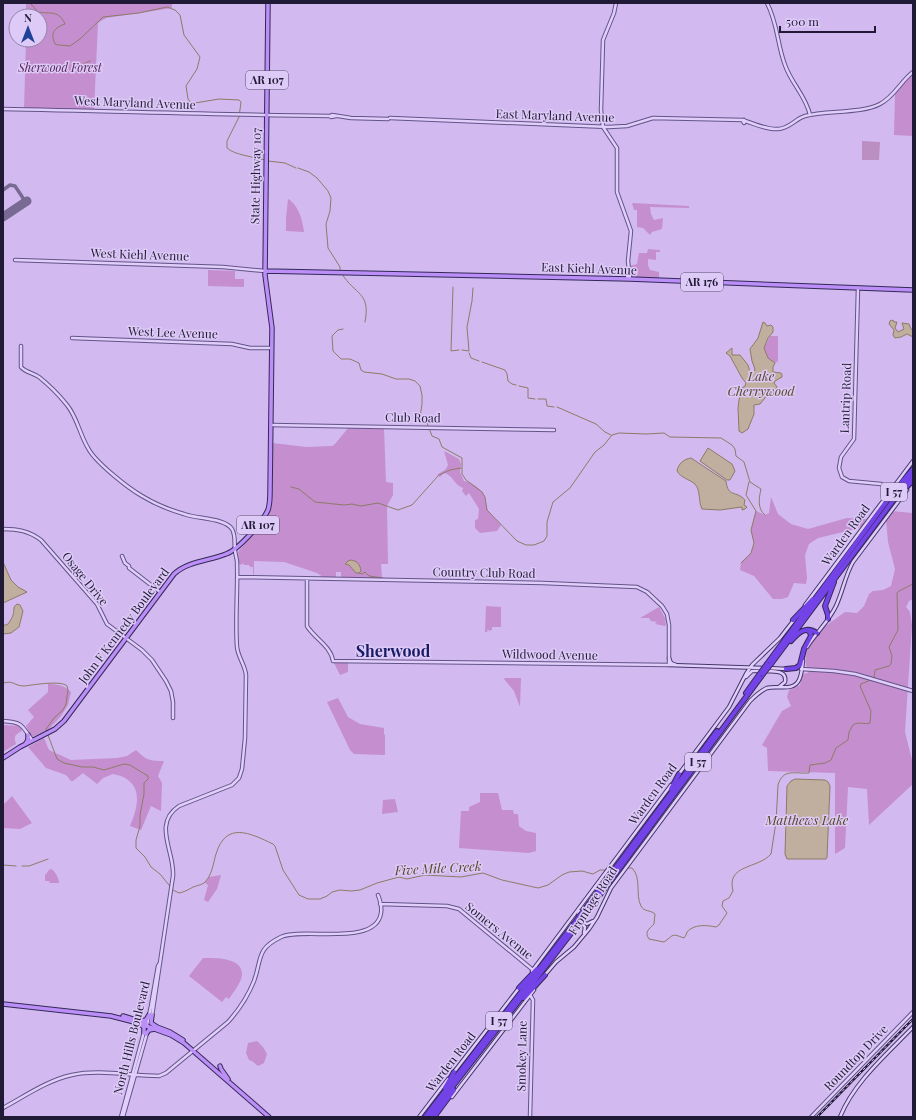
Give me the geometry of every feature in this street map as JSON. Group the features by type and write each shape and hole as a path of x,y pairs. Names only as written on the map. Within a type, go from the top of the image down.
{"highway":[{"path":"905,478 913,465"},
{"name":"I 57","path":"880,519 905,478 913,469"},
{"name":"I 57","path":"429,1117 575,926 829,581 880,519 913,474"},
{"path":"885,511 913,481"},
{"name":"I 57","path":"768,665 783,649 873,527"},
{"path":"828,619 825,606 839,573"},
{"path":"793,620 829,581"},
{"path":"786,668 796,668 800,665 804,649 811,636 810,632 807,630"},
{"path":"783,649 800,632 813,630 817,633"},
{"name":"I 57","path":"632,849 658,811 761,675"},
{"path":"658,811 679,774"},
{"name":"I 57","path":"424,1117 551,954 575,926"},
{"path":"519,988 551,954"},
{"path":"513,1008 545,975"},
{"path":"435,1117 458,1085 470,1064"},
{"path":"424,1117 454,1072"}],"main road":[{"name":"State Highway 107","path":"268,3 265,271 272,323 272,348"},
{"name":"East Kiehl Avenue","path":"265,271 628,279 913,290"},
{"name":"John F Kennedy Boulevard","path":"3,758 32,740 52,730 66,719 173,574 187,565 235,550 263,518 269,508 270,492 272,348"},
{"path":"25,744 28,740 28,735"},
{"path":"3,1004 111,1016 139,1022 157,1028 171,1035 194,1051 273,1117"},
{"path":"151,1015 152,1023 157,1028"},
{"path":"139,1022 146,1020 151,1015"},
{"path":"139,1022 144,1028 145,1034 157,1028"},
{"path":"194,1051 269,1117"},
{"path":"220,1066 228,1079"}],"street":[{"path":"616,3 614,14 603,40 601,104 602,127 617,148 617,192 632,234 628,254 628,279"},
{"path":"767,3 775,21 785,67 804,99 810,115"},
{"name":"East Maryland Avenue","path":"266,116 333,116 351,118 602,127 622,127 653,118 745,121 777,130 785,128 803,116 876,106 891,97 904,80 913,72"},
{"name":"West Maryland Avenue","path":"3,109 266,116"},
{"name":"West Kiehl Avenue","path":"15,260 223,267 265,271"},
{"name":"Lantrip Road","path":"858,288 854,439 841,457 840,471 842,477 847,481 881,484 891,490"},
{"name":"West Lee Avenue","path":"72,338 232,344 250,348 272,348"},
{"name":"North Hills Boulevard","path":"21,346 21,367 49,385 67,405 87,448 95,458 130,488 148,499 186,515 222,522 231,528 234,534 237,560 237,648 245,666 246,679 245,738 242,771 238,780 232,785 181,805 169,816 166,824 166,836 173,868 172,886 151,1015 122,1117"},
{"name":"Club Road","path":"271,425 554,430"},
{"name":"Warden Road","path":"419,1117 567,926 729,707 745,675 756,660 780,638 913,461"},
{"path":"880,519 913,481"},
{"path":"801,669 805,651 837,605 849,568 873,527"},
{"name":"Osage Drive","path":"3,529 22,530 41,540 97,604 108,624 149,657 166,680 173,696 173,718"},
{"path":"122,556 129,568 160,592"},
{"name":"Country Club Road","path":"237,577 543,583 637,587 647,592 662,606 667,614 670,625 669,666"},
{"name":"Wildwood Avenue","path":"307,579 307,625 333,656 333,661 750,668 768,665 786,668 840,672 870,678 913,691"},
{"path":"669,658 672,663 678,666"},
{"path":"755,668 754,666 756,660"},
{"path":"802,665 806,669"},
{"path":"739,667 744,670 745,675"},
{"name":"Frontage Road","path":"435,1117 545,975 556,962 574,948 582,939 597,917 607,894 623,871 748,704 762,690 786,688 795,685 800,679 801,669"},
{"path":"736,694 748,674 754,671 779,672 784,674 785,682 782,686 775,688"},
{"path":"3,721 18,723 23,726 32,740"},
{"path":"3,1108 43,1087 69,1076 85,1073 159,1076 164,1074 228,1022 252,986 261,954 269,943 282,936 289,935 307,933 350,934 360,932 371,927 377,922 381,914 379,896"},
{"name":"Somers Avenue","path":"380,904 447,906 458,909 533,970"},
{"path":"581,906 578,916 583,922 587,924 591,923 597,917"},
{"path":"567,926 576,920 582,923 585,928 582,939"},
{"name":"Smokey Lane","path":"530,995 533,1000 530,1117"},
{"name":"Roundtop Drive","path":"811,1117 913,1012"},
{"path":"840,1117 851,1096 866,1076 913,1027"}],"green space":[{"name":"Sherwood Forest","path":"26,3 172,3 172,8 106,18 98,23 94,111 24,109 26,48 48,48 48,8 26,8"},
{"path":"913,74 913,136 894,135 895,94 905,81"},
{"path":"288,199 292,201 297,209 301,218 304,232 286,231"},
{"path":"632,203 689,206 689,208 650,207 654,220 663,218 662,229 652,232 650,235 643,228 637,227 637,210 634,210"},
{"path":"648,249 660,250 660,252 656,252 656,260 648,259 650,270 659,272 659,279 630,278 629,266 637,264 639,253 647,253"},
{"path":"208,270 235,271 235,279 244,279 244,287 208,286"},
{"path":"770,336 778,336 778,361 775,363 768,358 764,348"},
{"path":"349,427 384,428 386,482 393,483 393,495 387,506 388,564 381,564 382,578 341,578 341,572 336,572 336,577 323,577 317,573 284,562 254,561 254,575 253,567 244,565 243,563 241,565 239,564 238,552 270,512 272,496 273,443 306,447 332,446"},
{"path":"444,451 459,459 461,464 460,472 464,481 474,485 484,495 488,511 501,525 497,531 480,533 475,528 475,520 478,519 479,509 469,493 466,496 462,491 463,488 460,487 447,474 444,473 440,477 437,475 446,469 448,465"},
{"path":"771,497 778,514 791,524 808,529 847,518 866,519 862,526 856,529 818,538 809,544 805,555 807,578 806,584 794,583 788,597 782,599 773,599 754,576 740,570 741,563 751,553 754,544 751,530 756,511 765,515 769,513"},
{"path":"891,511 913,513 913,599 909,601 906,607 910,612 912,625 905,732 913,764 913,784 869,825 867,789 848,787 845,848 835,854 835,773 768,771 767,748 762,745 782,711 791,706 787,697 789,690 800,685 802,674 808,673 805,651 820,630 845,612 857,613 864,606 869,594 873,591 883,590 891,586 895,569 888,542 886,520"},
{"path":"486,606 501,607 501,627 492,627 492,630 489,631 488,629 487,632 485,632"},
{"path":"659,607 665,618 665,626 655,624 657,622 651,621 649,618 640,618"},
{"path":"333,661 348,661 348,672 340,675"},
{"path":"521,678 520,707 514,691 504,679"},
{"path":"48,684 60,685 71,692 68,705 61,716 49,729 32,737 26,726 34,717 28,710 48,692"},
{"path":"338,698 348,717 360,724 384,728 385,755 354,754 350,750 327,702"},
{"path":"3,725 21,726 23,728 15,737 16,744 3,752"},
{"path":"44,738 49,750 71,760 117,758 127,756 136,750 148,759 164,761 158,776 162,783 161,811 151,806 141,830 130,826 137,802 137,796 133,785 125,778 113,774 103,778 97,784 83,773 71,781 66,775 46,768 28,747"},
{"path":"480,793 498,793 502,810 513,810 514,814 518,814 519,826 526,831 536,833 536,851 529,853 459,848 461,811 469,811 469,807 480,802"},
{"path":"12,796 32,823 20,829 3,828 3,805"},
{"path":"395,799 398,812 382,814 383,800"},
{"path":"50,869 53,870 59,883 50,883 49,881 45,881 45,875"},
{"path":"221,875 217,889 208,902 204,900 208,885 205,883 209,877"},
{"path":"203,958 232,961 240,968 242,973 241,979 229,999 226,997 222,1002 189,976"},
{"path":"257,1041 267,1054 264,1063 258,1066 249,1060 246,1053 248,1043"}],"shaded area":[{"path":"862,141 880,142 879,160 862,160"}],"water":[{"path":"891,320 897,322 895,328 898,332 904,329 902,323 909,324 913,330 913,337 907,334 895,338 893,335 894,330 889,324"},
{"name":"Lake Cherrywood","path":"763,322 767,326 771,325 773,327 773,332 768,338 764,348 768,358 775,363 773,372 781,373 782,377 774,383 777,387 774,393 769,393 760,404 754,405 754,414 748,429 742,433 739,431 738,408 742,388 746,383 730,356 726,353 732,348 732,355 740,355 748,365 750,372 754,372 755,369 750,349 758,338"},
{"path":"708,448 732,464 735,471 730,480 727,480 700,461"},
{"path":"691,458 726,481 729,490 742,497 745,500 744,505 747,507 742,510 742,507 720,510 702,509 697,487 693,482 677,471 682,462"},
{"path":"351,560 357,562 359,565 361,571 359,573 356,573 349,565 345,564"},
{"path":"3,562 11,580 18,587 27,592 3,603"},
{"path":"17,604 20,605 23,611 19,627 11,633 3,634 3,625 7,625 10,621 13,615 14,607"},
{"name":"Matthews Lake","path":"795,779 825,780 830,786 826,859 787,859 785,854 787,786"}],"waterway":[{"path":"31,4 38,12 54,14 60,16 63,20 65,24 58,27 53,34 55,44 58,45"},
{"path":"59,45 70,46 80,39 103,17 139,13 167,7 175,10 180,15 184,35 200,57 197,69 186,86 188,99 191,103 219,99 239,100 241,102 239,117 227,141 227,148 239,154 265,160"},
{"path":"70,70 90,61"},
{"path":"268,161 285,163 296,168"},
{"path":"298,168 309,172 317,178 328,191 331,198 330,211 326,224 328,248 340,267 340,270"},
{"path":"342,274 364,299 366,305 365,322"},
{"path":"453,287 451,351 459,350"},
{"path":"462,350 469,351 467,327 473,288"},
{"path":"343,329 338,330 332,336 333,351 341,359 350,359 359,363 361,370 364,372 382,374 396,379 409,379 415,381 420,386 422,395 420,417 427,423 432,436 439,439 442,447 462,458 462,474 466,480 482,492 485,497 487,510 517,541 526,545 534,545 544,541 547,536 547,522 553,502 570,488 595,452 604,445 612,435 619,433 664,433 670,437 721,438 732,445 735,449 736,456 744,462 750,482 761,489 759,500 760,507 762,513 765,515"},
{"path":"469,353 471,358 479,361"},
{"path":"482,362 505,370 508,381 516,385"},
{"path":"519,386 528,388 528,398 535,399"},
{"path":"538,399 546,399 547,406 554,407"},
{"path":"557,407 596,424 611,435"},
{"path":"439,475 450,470 461,468"},
{"path":"291,487 299,489 315,502 344,505 352,504 361,506 378,503 398,510 412,505 438,476"},
{"path":"741,563 751,553 754,543 751,530 756,511 746,495 749,482"},
{"path":"359,573 362,574 365,572 369,576 383,578"},
{"name":"Five Mile Creek","path":"874,678 875,670 891,664 892,656 889,647 898,630 897,593 913,584"},
{"name":"Five Mile Creek","path":"627,868 632,868 637,877 638,897 642,908 655,914 654,924 647,932 649,939 664,942 673,936 684,938 690,929 697,926 716,927 719,925 727,913 722,906 723,901 729,898 733,891 732,882 734,876 744,868 765,859 771,854 776,822 778,785 780,780 783,776 790,773 809,773 810,765 825,763 831,760 836,748 848,740 849,732 853,725 857,723 870,723 871,711 860,686 861,684 871,680"},
{"name":"Five Mile Creek","path":"3,683 10,682 24,686 59,683 67,686 68,690 66,704 63,710 54,718 46,729 47,732"},
{"name":"Five Mile Creek","path":"48,735 57,759 64,763 104,770 124,764 130,765 148,776 148,779 144,783 144,794 136,848 145,857 151,867 160,874 173,890 179,893 204,883 211,873 220,844 232,833 240,832 256,836 273,844 283,870 299,895 308,899 320,899 332,892 340,890 360,890 377,883 399,877 407,879 425,875 461,877 483,873 502,880 538,888 548,885 569,872 582,871 593,874 600,870 612,870"},
{"path":"22,866 29,866 48,859"},
{"path":"3,865 16,866"}],"taxiway":[{"path":"3,190 10,185 15,186 23,198 23,203"}],"runway":[{"path":"3,217 27,201"}],"railway":[{"path":"817,1117 913,1019"}],"district":[{"name":"Sherwood","path":"393,651"}]}
